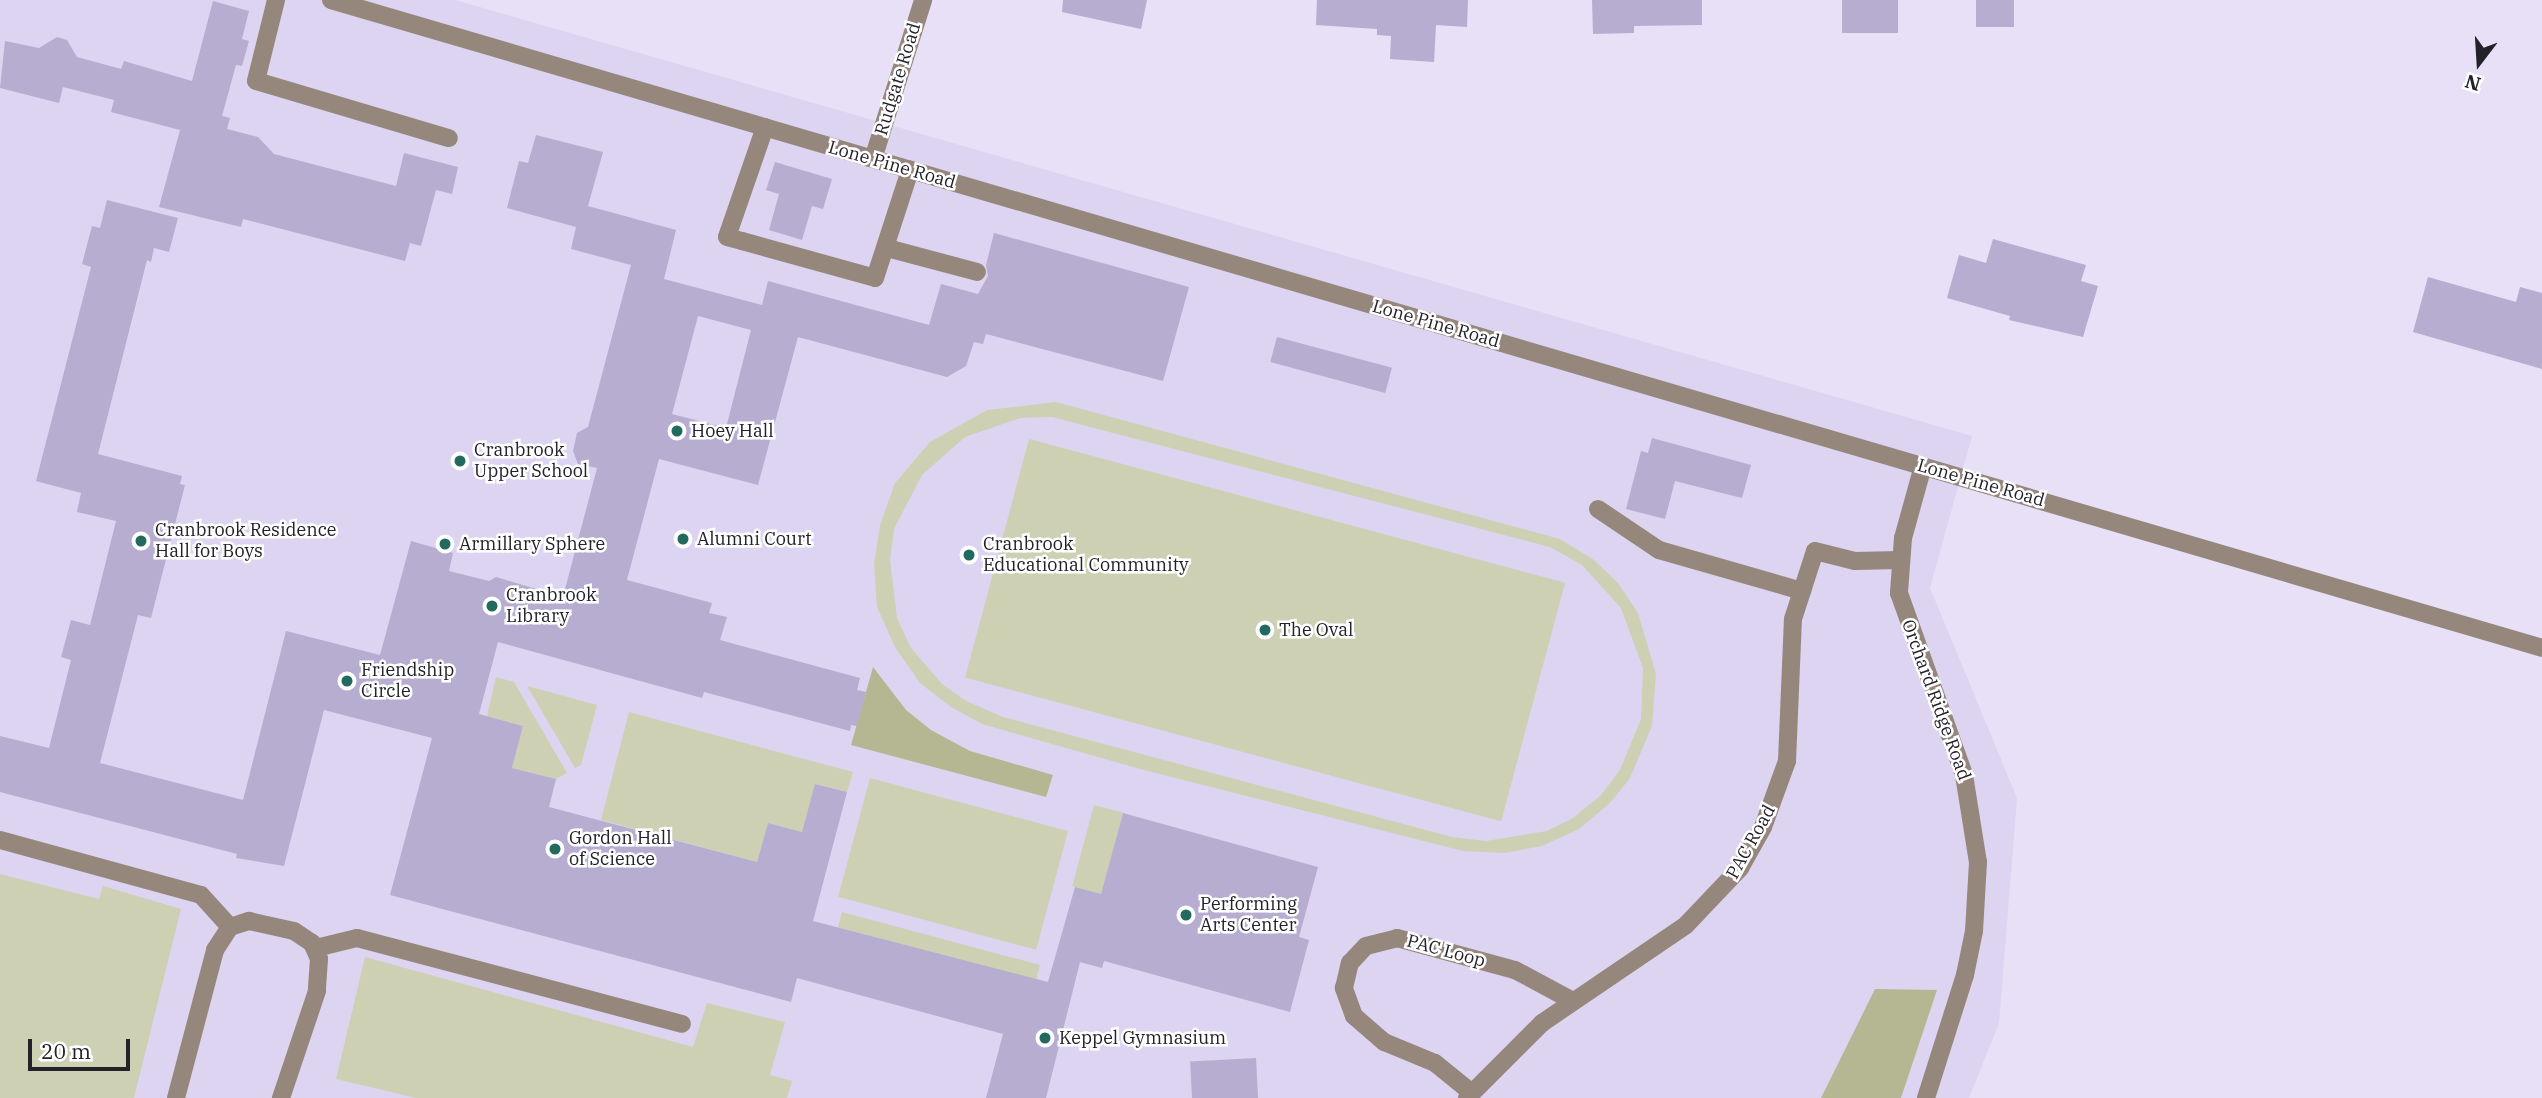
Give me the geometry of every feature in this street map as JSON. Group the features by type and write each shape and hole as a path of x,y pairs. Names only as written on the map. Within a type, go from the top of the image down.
{"street":[{"path":"276,0 256,81 449,138"},
{"name":"Lone Pine Road","path":"331,0 2542,649"},
{"name":"Rudgate Road","path":"873,159 923,0"},
{"path":"765,127 727,237 875,278 887,248 910,170"},
{"path":"887,248 977,272"},
{"name":"Orchard Ridge Road","path":"1923,466 1899,560 1905,618 1964,775 1978,862 1974,931 1965,975 1926,1098"},
{"path":"1598,509 1659,550 1802,591"},
{"name":"PAC Road","path":"1469,1095 1571,1000 1630,966 1686,925 1740,869 1768,817 1787,761 1793,619 1815,551 1855,561 1899,560"},
{"path":"0,840 201,895 230,927"},
{"path":"176,1098 211,964 230,927 249,921 281,926 316,948 357,938 682,1024"},
{"name":"PAC Loop","path":"1469,1095 1434,1063 1384,1042 1354,1016 1343,988 1350,963 1366,946 1397,938 1515,970 1571,1000"},
{"path":"281,1098 317,991 316,948"}],"shaded area":[{"name":"Cranbrook Educational Community","path":"0,0 455,0 1972,436 1930,588 2017,798 1999,1023 1969,1098 0,1098"}],"green space":[{"path":"1056,402 1560,539 1594,560 1618,583 1638,613 1656,674 1652,726 1630,778 1610,803 1579,829 1542,846 1504,853 1463,851 1140,769 982,724 951,707 920,683 895,647 877,607 874,564 880,525 895,483 930,442 987,410","holes":["1052,417 1550,547 1582,565 1621,608 1643,668 1641,719 1620,770 1601,795 1573,818 1547,831 1486,841 1452,837 1003,717 966,701 942,684 911,648 897,618 890,560 894,529 922,475 965,437 1020,418"]},
{"name":"The Oval","path":"1029,439 1565,583 1501,821 965,678"},
{"path":"873,667 906,710 931,730 970,751 1053,775 1046,797 851,745"},
{"path":"496,677 514,682 567,773 556,779 512,768 523,726 487,716"},
{"path":"527,686 597,705 581,765 575,768"},
{"path":"629,712 853,772 847,792 815,784 817,836 768,823 757,862 601,820"},
{"path":"870,778 1068,831 1036,950 838,897"},
{"path":"1094,805 1123,813 1101,894 1072,886"},
{"path":"0,874 99,899 103,886 181,909 134,1098 0,1098"},
{"path":"842,912 1040,965 1036,981 838,927"},
{"path":"365,957 693,1047 707,1003 785,1022 770,1075 792,1081 787,1098 416,1098 336,1079"},
{"path":"1875,989 1937,990 1901,1098 1821,1098"}],"building":[{"path":"1063,0 1147,0 1141,29 1062,12"},
{"path":"1317,0 1468,0 1467,27 1436,25 1434,62 1390,59 1391,36 1377,35 1377,29 1316,25"},
{"path":"1592,0 1702,0 1702,25 1634,26 1634,33 1593,34"},
{"path":"1842,0 1898,0 1898,33 1842,33"},
{"path":"1976,0 2014,0 2014,27 1976,27"},
{"path":"213,1 249,11 242,39 249,41 242,66 236,65 222,116 230,118 227,129 258,137 274,154 396,186 404,153 458,167 452,194 436,190 421,246 410,243 405,261 243,219 241,227 159,207 180,130 111,112 114,100 63,87 59,103 0,88 5,41 39,48 57,37 67,40 77,57 121,69 124,61 192,81"},
{"path":"536,135 603,152 588,206 676,230 664,279 762,305 768,281 929,325 941,284 978,294 988,276 986,265 994,233 1189,287 1163,381 986,334 983,344 974,342 966,366 947,377 798,337 758,485 659,459 627,580 712,603 709,613 727,617 720,640 860,678 857,690 866,692 857,726 851,725 850,731 704,692 702,698 498,642 479,714 523,726 512,768 556,779 549,807 757,862 768,823 802,832 815,784 847,792 813,921 1048,982 1075,887 1101,894 1123,813 1318,867 1299,937 1309,940 1290,1012 1104,961 1102,968 1080,962 1046,1098 986,1098 1003,1034 797,978 791,1002 390,895 432,738 324,710 284,866 236,858 237,854 0,792 0,736 49,748 71,660 61,657 71,620 90,625 116,521 77,512 81,493 36,481 91,267 82,264 92,226 100,228 107,200 178,218 169,252 154,248 151,262 147,260 98,454 182,476 180,484 185,485 151,618 138,615 100,763 243,800 286,631 380,655 411,541 453,553 449,571 489,581 496,577 563,597 597,468 578,464 573,451 577,433 588,427 631,265 571,249 576,227 507,208 519,161 528,163","holes":["698,316 751,330 726,428 672,414"]},
{"path":"775,162 832,179 823,209 812,206 802,240 769,230 779,194 766,190"},
{"path":"1993,239 2086,265 2081,281 2098,286 2083,337 2009,320 2010,316 1947,298 1959,255 1986,263"},
{"path":"2428,277 2516,302 2520,287 2542,293 2542,369 2413,332"},
{"path":"1277,337 1392,368 1385,393 1270,362"},
{"path":"1652,438 1751,465 1742,498 1675,481 1665,519 1626,509 1641,451 1648,453"},
{"path":"1256,1058 1258,1098 1192,1098 1190,1061"}],"place":[{"name":"Hoey Hall","path":"677,431"},
{"name":"Cranbrook Upper School","path":"460,461"},
{"name":"Alumni Court","path":"683,539"},
{"name":"Cranbrook Residence Hall for Boys","path":"141,541"},
{"name":"Armillary Sphere","path":"445,544"},
{"name":"Cranbrook Educational Community","path":"969,555"},
{"name":"Cranbrook Library","path":"492,606"},
{"name":"The Oval","path":"1265,630"},
{"name":"Friendship Circle","path":"347,681"},
{"name":"Gordon Hall of Science","path":"555,849"},
{"name":"Performing Arts Center","path":"1186,915"},
{"name":"Keppel Gymnasium","path":"1045,1038"}]}
